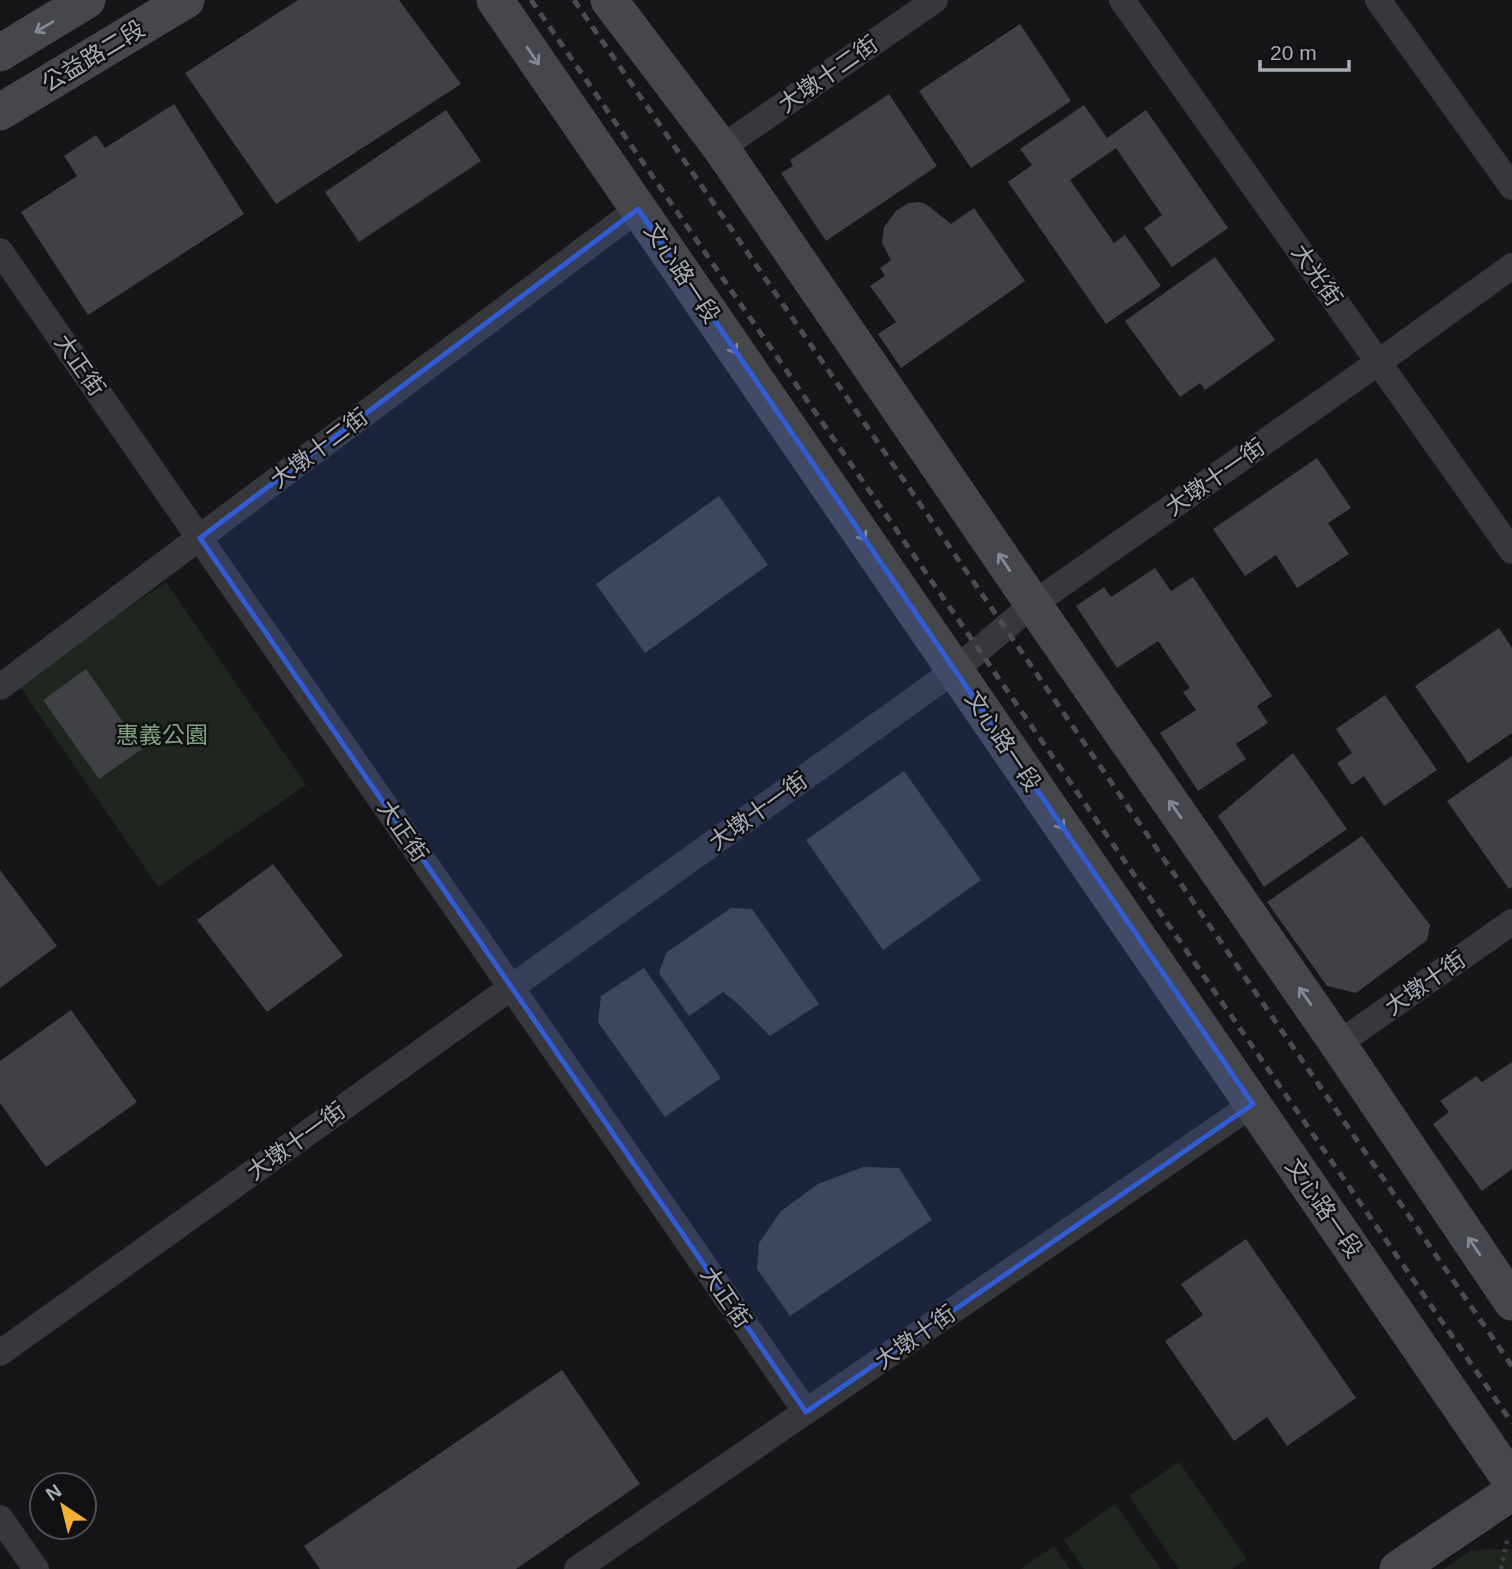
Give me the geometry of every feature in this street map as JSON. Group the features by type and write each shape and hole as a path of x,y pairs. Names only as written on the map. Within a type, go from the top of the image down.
{"main road":[{"path":"0,53 87,0"},
{"name":"公益路二段","path":"0,113 186,0"},
{"name":"文心路一段","path":"495,0 1512,1482"},
{"path":"614,2 721,148 1338,1044 1512,1302"},
{"path":"1398,1569 1511,1508"}],"street":[{"name":"大墩十二街","path":"721,148 935,0"},
{"name":"大光街","path":"1122,0 1512,551"},
{"path":"1378,0 1512,187"},
{"name":"大墩十二街","path":"0,687 638,209"},
{"name":"大正街","path":"0,251 806,1412"},
{"name":"大墩十一街","path":"0,1353 955,670 1033,604 1512,266"},
{"name":"大墩十街","path":"1338,1044 1512,922"},
{"name":"大墩十街","path":"577,1569 1253,1104"},
{"path":"0,1518 36,1569"}],"path":[{"path":"1501,1569 1511,1508"}],"highlighted area":[{"path":"638,209 1253,1104 806,1412 200,538"}],"green space":[{"name":"惠義公園","path":"166,582 306,785 158,887 18,684"},
{"path":"1179,1462 1247,1559 1232,1569 1179,1569 1129,1496"},
{"path":"1115,1504 1161,1569 1084,1569 1064,1540"},
{"path":"1054,1546 1070,1569 1021,1569"},
{"path":"1512,1549 1512,1569 1443,1569 1471,1550"}],"building":[{"path":"298,0 399,0 461,84 276,204 185,73"},
{"path":"1020,24 1071,101 971,168 919,91"},
{"path":"889,94 937,166 826,241 781,173 793,166 790,160"},
{"path":"174,104 244,214 88,315 21,212 77,176 64,156 96,135 105,148"},
{"path":"1084,105 1107,138 1146,110 1228,228 1172,267 1144,228 1162,215 1116,148 1070,180 1114,243 1125,235 1161,286 1106,324 1008,182 1032,165 1020,149"},
{"path":"446,110 481,161 359,242 325,192"},
{"path":"908,203 926,204 951,224 974,208 1025,281 901,368 878,334 896,322 870,286 885,276 880,268 891,260 882,243 884,227 896,211"},
{"path":"1215,257 1275,340 1205,390 1200,383 1180,397 1125,321"},
{"path":"1317,458 1351,508 1328,523 1349,554 1297,588 1276,555 1245,576 1213,529"},
{"path":"719,496 768,565 645,653 596,584"},
{"path":"1155,568 1171,591 1193,577 1272,696 1257,706 1268,723 1236,744 1246,759 1198,791 1160,733 1196,710 1183,692 1190,688 1158,641 1117,668 1076,606 1104,587 1111,597"},
{"path":"1499,628 1512,648 1512,733 1468,763 1415,686"},
{"path":"86,669 142,749 99,779 43,700"},
{"path":"1385,695 1437,770 1384,806 1364,776 1352,785 1337,763 1352,753 1336,729"},
{"path":"1293,753 1347,829 1264,887 1218,816"},
{"path":"1512,756 1512,887 1509,889 1447,801"},
{"path":"904,771 981,880 883,950 806,840"},
{"path":"1362,836 1430,925 1427,940 1356,993 1327,986 1267,902"},
{"path":"273,864 343,956 267,1012 197,920"},
{"path":"0,870 57,946 0,988"},
{"path":"731,908 752,909 819,1004 770,1036 723,992 689,1016 659,973 666,953"},
{"path":"644,968 721,1078 665,1117 598,1022 601,996"},
{"path":"71,1010 137,1102 46,1167 0,1103 0,1061"},
{"path":"1512,1062 1512,1169 1482,1191 1433,1124 1449,1112 1440,1101 1476,1076 1482,1082"},
{"path":"863,1167 899,1168 932,1220 790,1316 757,1269 759,1243 781,1211 818,1184"},
{"path":"1246,1239 1356,1398 1287,1446 1267,1417 1234,1441 1165,1341 1203,1315 1181,1284"},
{"path":"562,1370 640,1484 516,1569 320,1569 304,1546"}],"railway":[{"path":"531,0 1512,1423"},
{"path":"574,0 1512,1366"}]}
